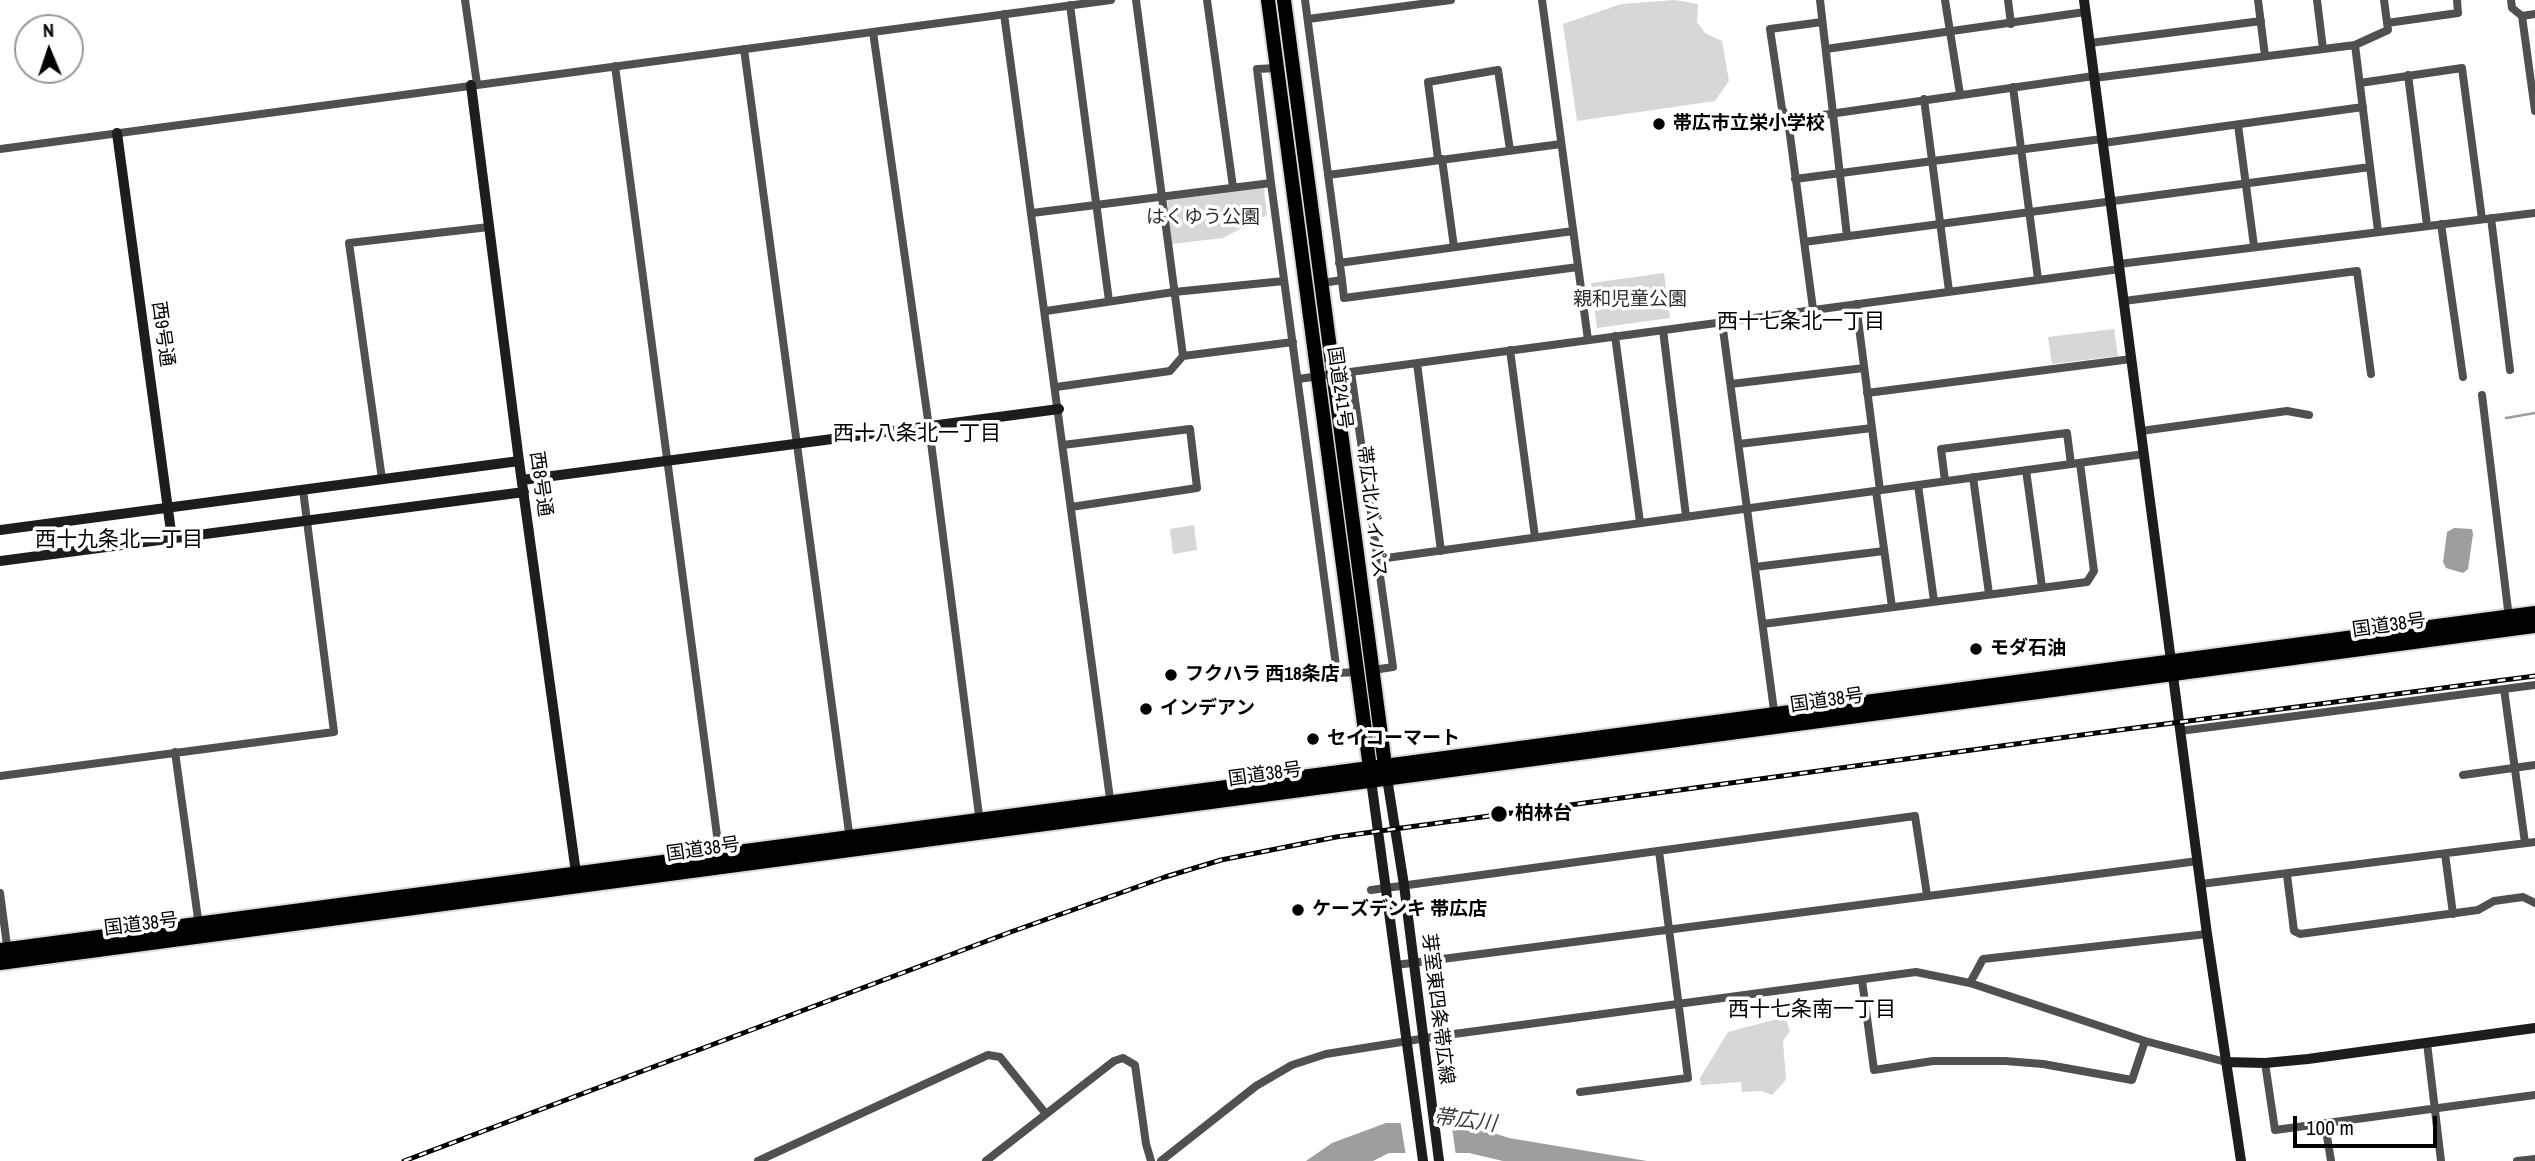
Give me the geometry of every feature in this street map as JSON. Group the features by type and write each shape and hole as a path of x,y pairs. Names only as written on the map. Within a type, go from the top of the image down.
{"highway":[{"name":"国道241号","path":"1268,0 1371,773"},
{"name":"帯広北バイパス","path":"1284,0 1386,771"},
{"name":"国道38号","path":"2510,623 2535,613"},
{"name":"国道38号","path":"4,956 2172,667 2510,623 2535,626"}],"street":[{"path":"466,0 474,85"},
{"path":"0,149 1111,0"},
{"path":"1136,0 1183,356"},
{"path":"1207,0 1233,187"},
{"path":"1305,0 1344,298 1578,267"},
{"path":"1308,19 1403,3 1451,0"},
{"path":"1542,0 1588,340"},
{"path":"1820,0 1847,236"},
{"path":"1945,0 1960,94"},
{"path":"2008,0 2011,24"},
{"path":"2084,0 2207,934 2241,1161"},
{"path":"2258,0 2265,56"},
{"path":"2317,0 2323,49"},
{"path":"1788,120 1960,94 2355,45 2388,30 2384,0"},
{"path":"2387,23 2458,13 2457,0"},
{"path":"2511,0 2512,8 2522,16 2535,15"},
{"path":"1070,5 1109,301"},
{"path":"1826,48 2085,12"},
{"path":"1004,14 1111,808"},
{"path":"2522,16 2535,111"},
{"path":"2090,44 2261,21"},
{"path":"1813,309 1788,120 1782,108 1770,30 1822,22"},
{"path":"873,32 929,427 980,825"},
{"path":"2355,45 2378,231"},
{"path":"744,49 850,842"},
{"path":"615,66 720,860"},
{"path":"1277,68 1257,69 1271,183 1337,673 1357,672"},
{"path":"2360,83 2462,68 2510,370"},
{"path":"1454,247 1427,82 1498,70 1510,150"},
{"path":"2408,75 2427,225"},
{"name":"西8号通","path":"474,85 519,461 577,880"},
{"path":"2013,87 2038,279"},
{"path":"1924,99 1949,291"},
{"path":"1795,179 2021,149 2238,125 2363,107"},
{"path":"2238,125 2254,246"},
{"name":"西9号通","path":"117,133 172,539"},
{"path":"1328,175 1562,144"},
{"path":"1804,242 2370,167"},
{"path":"1032,213 1271,183"},
{"path":"1298,379 2038,279 2254,246 2535,213"},
{"path":"2441,223 2463,377"},
{"path":"382,479 349,243 489,227"},
{"path":"1339,263 1573,231"},
{"path":"2124,301 2357,271 2371,374"},
{"path":"1322,283 1342,280"},
{"path":"1046,311 1174,292 1284,281"},
{"path":"1856,304 1892,607"},
{"path":"1722,322 1776,720"},
{"path":"1663,330 1686,516"},
{"path":"1615,337 1640,522"},
{"path":"1056,387 1170,371 1183,356 1293,342"},
{"path":"1510,350 1535,537"},
{"path":"1867,393 2132,359"},
{"path":"1417,363 1441,551"},
{"path":"1731,384 1864,368"},
{"path":"1351,372 1393,667 1373,670"},
{"path":"2482,395 2510,623"},
{"path":"522,480 1059,410"},
{"path":"2141,431 2287,411 2309,415"},
{"path":"1739,444 1872,428"},
{"path":"1063,445 1190,429 1197,488 1071,507"},
{"path":"1763,624 2087,582 2094,571 2076,463 2067,433 1941,449 1945,481"},
{"path":"1379,559 2144,454"},
{"path":"0,530 519,461"},
{"path":"2026,470 2042,587"},
{"path":"1973,477 1989,594"},
{"path":"1918,485 1934,601"},
{"path":"0,776 334,732 303,490"},
{"path":"0,561 524,492"},
{"path":"1755,567 1884,551"},
{"path":"2180,732 2535,685"},
{"path":"2504,689 2525,844"},
{"path":"175,752 200,930"},
{"path":"2463,775 2535,765"},
{"name":"芽室東四条帯広線","path":"1386,771 1404,886 1439,1161"},
{"name":"芽室東四条帯広線","path":"1371,773 1423,1161"},
{"path":"1371,890 1915,816 1927,895"},
{"path":"2201,884 2535,842"},
{"path":"1580,1092 1688,1078 1659,851"},
{"path":"2445,854 2453,914"},
{"path":"1396,965 2198,861"},
{"path":"2287,874 2294,932 2300,934 2478,911 2494,901 2522,897 2535,903"},
{"path":"0,893 4,956"},
{"path":"1970,983 1983,959 2207,934"},
{"path":"1161,1161 1256,1086 1292,1065 1326,1054 1422,1038 1916,972 1970,983 2145,1041 2225,1062 2265,1063 2535,1028"},
{"path":"1862,980 1874,1070 1933,1061 2005,1061 2043,1064 2132,1080 2145,1041"},
{"path":"2427,1043 2441,1161"},
{"path":"758,1161 988,1055 1000,1057 1046,1114"},
{"path":"986,1161 1114,1061 1123,1058 1131,1060 1135,1065 1151,1161"},
{"path":"2265,1063 2275,1130 2535,1095"},
{"path":"2325,1124 2331,1161"},
{"path":"2517,1161 2535,1159"}],"green space":[{"path":"1675,0 1698,4 1697,22 1705,33 1722,41 1729,81 1715,101 1577,121 1563,24 1621,4"},
{"name":"はくゆう公園","path":"1264,188 1267,215 1223,238 1172,244 1167,200"},
{"name":"親和児童公園","path":"1664,273 1670,318 1597,328 1591,283"},
{"path":"2114,329 2118,356 2052,364 2048,337"},
{"path":"1194,525 1197,550 1173,554 1170,529"},
{"path":"1785,1017 1790,1031 1783,1041 1786,1080 1772,1095 1761,1091 1742,1092 1741,1082 1701,1085 1700,1078 1728,1032"}],"shaded area":[{"path":"2454,528 2472,529 2473,534 2468,569 2463,573 2446,568 2443,562 2447,532"},
{"path":"1386,1123 1463,1123 1509,1138 1647,1161 1503,1161 1469,1153 1389,1153 1373,1161 1306,1161 1332,1143"}],"pier":[{"path":"1400,1119 1451,1119 1456,1156 1406,1156"}],"waterway":[{"path":"2506,418 2535,413"}],"railway":[{"path":"404,1161 1008,933 1221,860 1336,837 2535,676"}],"place":[{"name":"帯広市立栄小学校","path":"1659,124"},
{"name":"モダ石油","path":"1976,649"},
{"name":"フクハラ 西18条店","path":"1171,675"},
{"name":"インデアン","path":"1146,709"},
{"name":"セイコーマート","path":"1313,739"},
{"name":"柏林台","path":"1499,814"},
{"name":"ケーズデンキ 帯広店","path":"1298,910"}],"district":[{"name":"西十七条北一丁目","path":"1801,322"},
{"name":"西十八条北一丁目","path":"917,434"},
{"name":"西十九条北一丁目","path":"119,540"},
{"name":"西十七条南一丁目","path":"1812,1010"}],"water label":[{"name":"帯広川","path":"1465,1121"}]}
